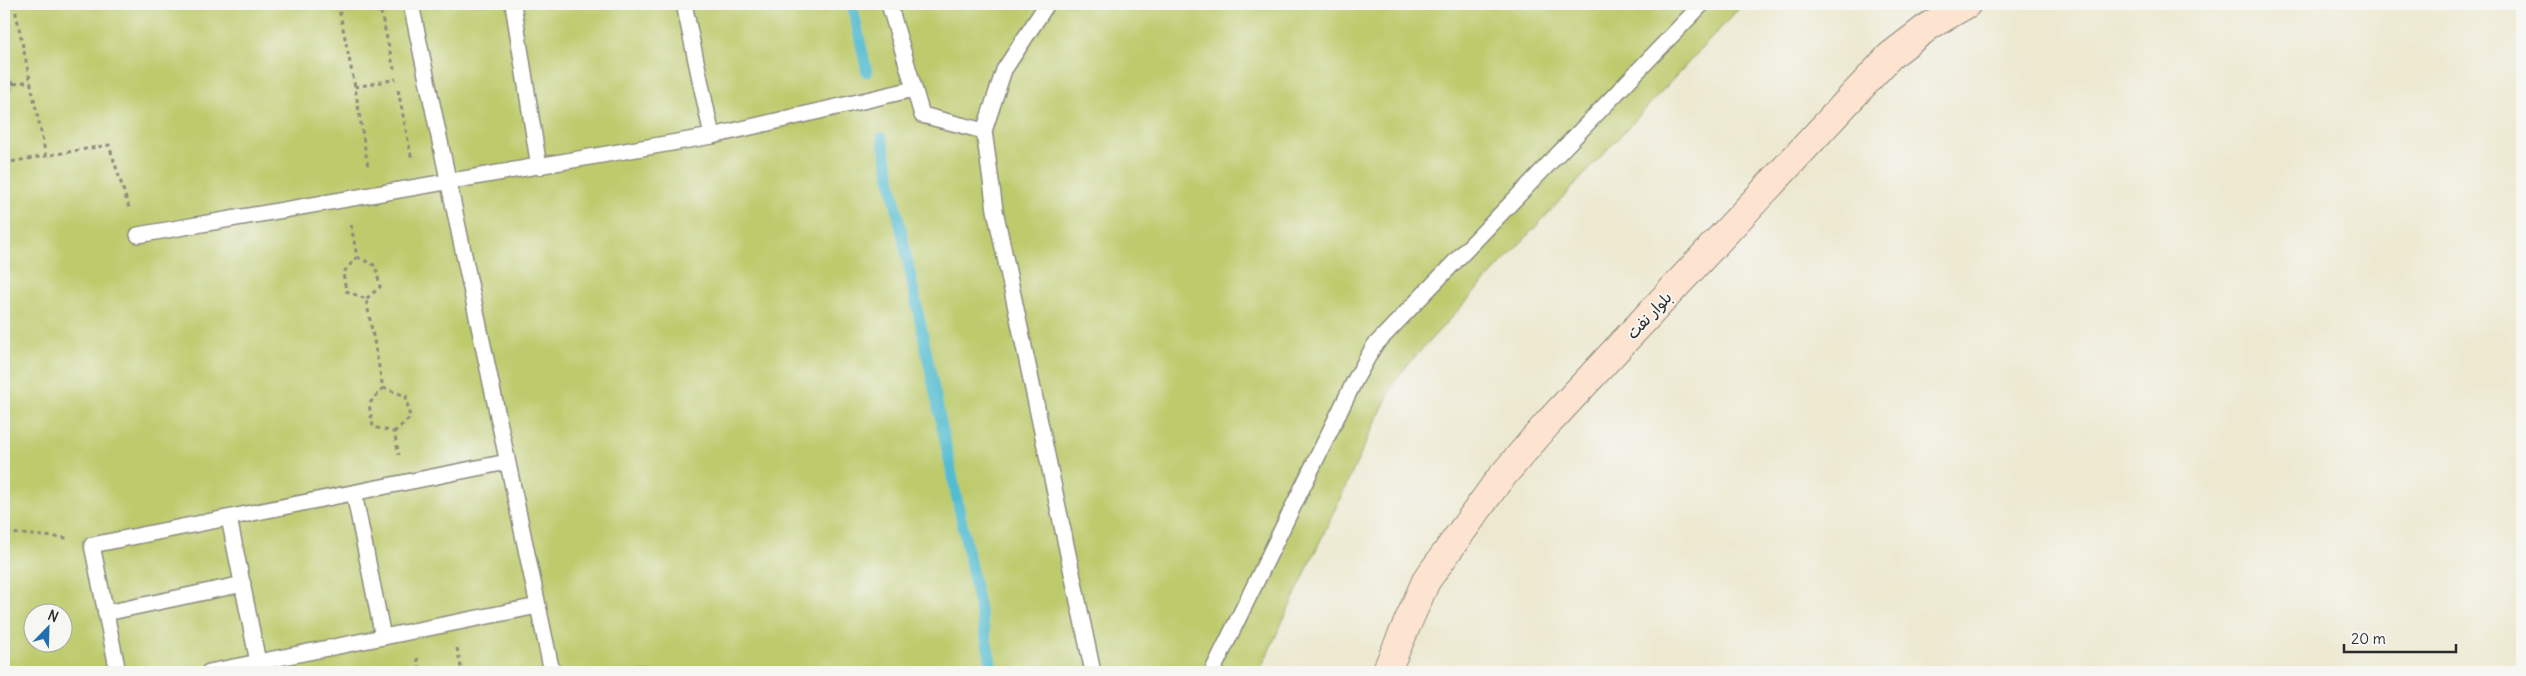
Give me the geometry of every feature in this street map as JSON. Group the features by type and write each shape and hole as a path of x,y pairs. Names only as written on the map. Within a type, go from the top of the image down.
{"street":[{"name":"بلوار نفت","path":"1386,672 1426,581 1498,481 1548,423 1890,56 1929,26 1967,4"}],"lane":[{"path":"411,4 552,672"},
{"path":"513,4 539,167"},
{"path":"684,4 712,136"},
{"path":"889,4 922,115 984,130"},
{"path":"1047,4 1004,70 984,130 995,210 1094,672"},
{"path":"1212,672 1355,380 1374,346 1702,4"},
{"path":"138,235 712,136 914,89"},
{"path":"118,672 92,545 507,462"},
{"path":"354,493 384,637"},
{"path":"229,518 258,662"},
{"path":"106,613 243,584"},
{"path":"209,672 538,606"}],"path":[{"path":"14,4 46,156"},
{"path":"338,4 355,88 373,195"},
{"path":"379,4 418,187"},
{"path":"4,78 14,84 30,81"},
{"path":"355,88 396,79"},
{"path":"4,100 14,84"},
{"path":"4,136 8,162"},
{"path":"4,163 109,145 138,235"},
{"path":"347,200 357,257"},
{"path":"357,257 343,273 346,291 366,299"},
{"path":"357,257 376,266 380,287 366,299"},
{"path":"366,299 383,388"},
{"path":"383,388 369,404 373,427 394,432"},
{"path":"383,388 406,396 410,418 394,432"},
{"path":"394,432 404,483"},
{"path":"4,508 6,533 60,536 92,545"}],"green space":[{"path":"4,4 1743,4 1408,364 1394,383 1259,672 4,672"}],"waterway":[{"path":"852,4 867,72"},
{"path":"882,138 993,672"}]}
